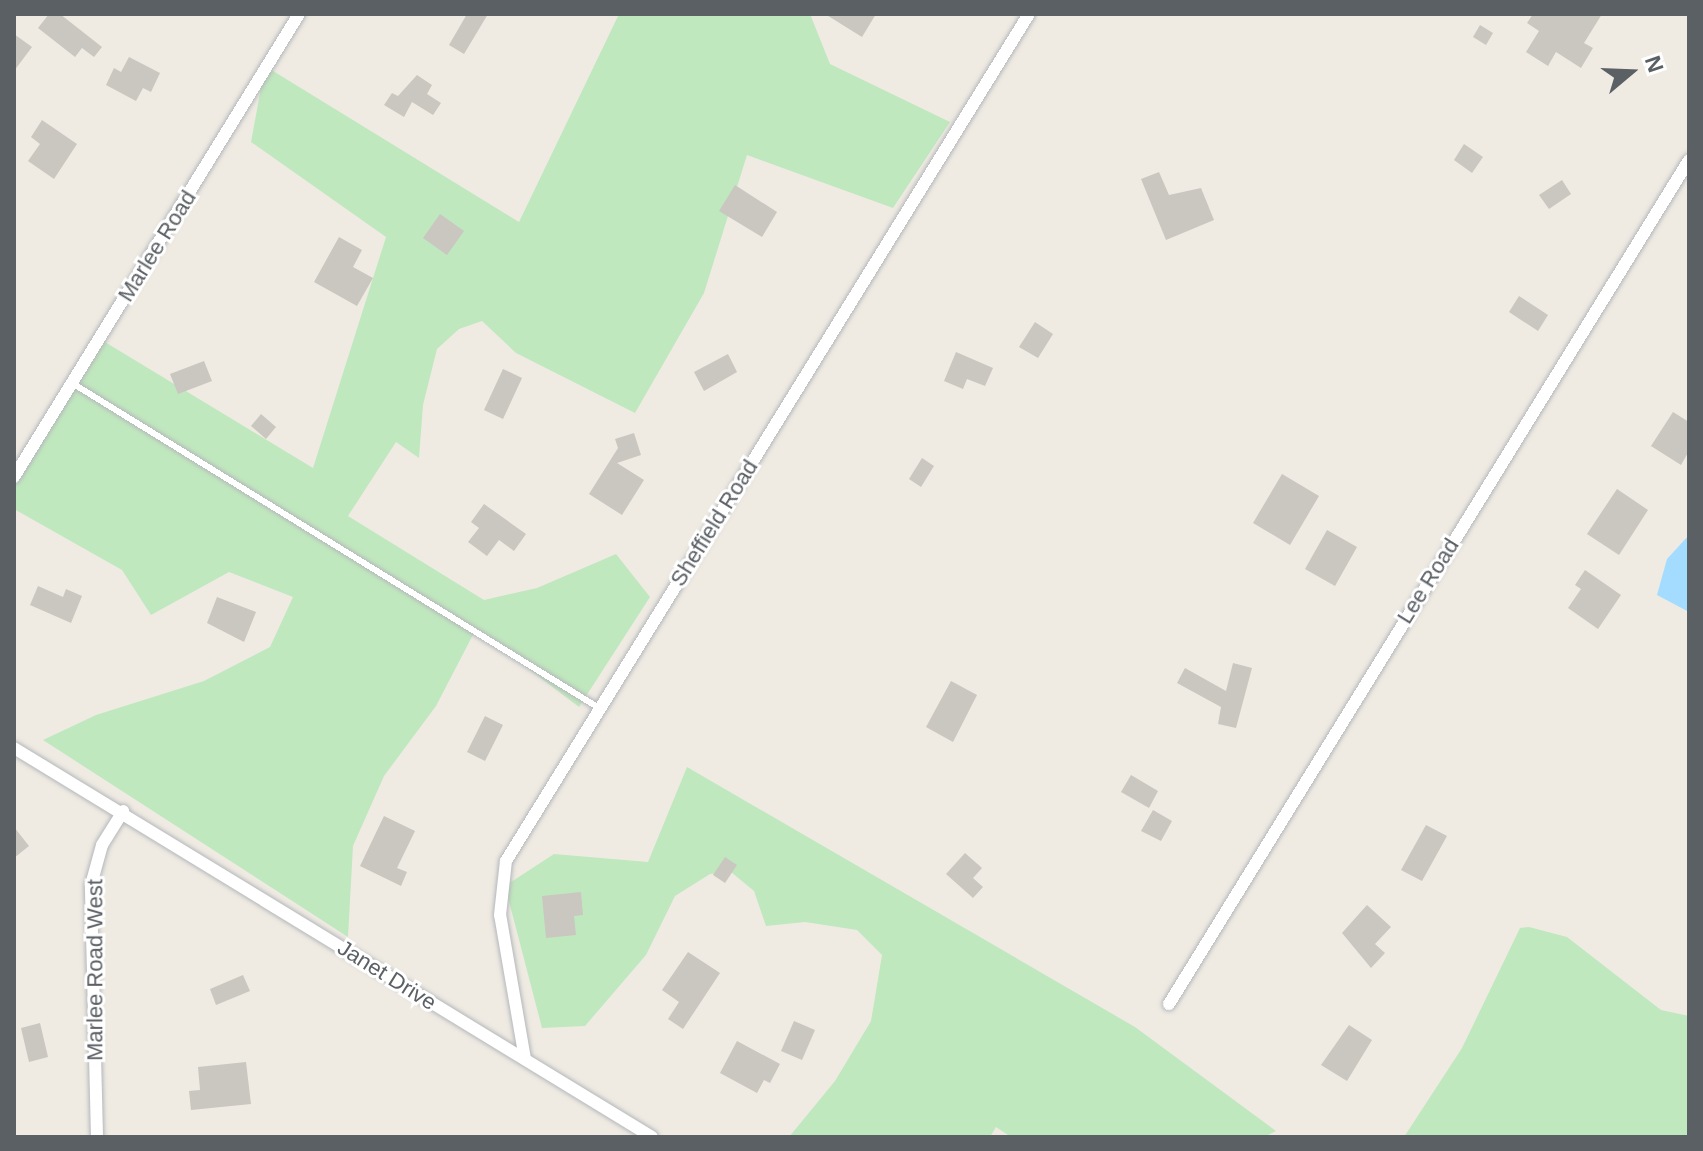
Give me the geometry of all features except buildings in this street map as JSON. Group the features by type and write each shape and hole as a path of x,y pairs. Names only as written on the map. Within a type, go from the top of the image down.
{"street":[{"name":"Marlee Road","path":"14,477 299,14"},
{"name":"Sheffield Road","path":"525,1059 500,915 500,879 534,809 1029,14"},
{"name":"Lee Road","path":"1169,1004 1689,160"},
{"path":"14,748 123,811"},
{"name":"Janet Drive","path":"123,811 652,1137"},
{"name":"Marlee Road West","path":"97,1137 91,885 102,845 123,811"}],"lane":[{"path":"72,383 599,708"}],"green space":[{"path":"619,14 810,14 830,64 950,122 893,208 747,155 704,293 635,413 516,353 482,321 459,329 437,349 423,405 419,458 396,442 348,516 484,600 537,588 616,554 650,597 579,707 476,629 436,706 384,776 353,846 348,937 43,740 96,715 204,681 270,647 293,597 229,572 151,615 122,570 14,509 14,478 95,336 313,468 386,237 251,142 265,66 519,222"},
{"path":"687,767 1135,1027 1276,1131 1264,1137 1011,1137 996,1127 990,1137 789,1137 835,1081 871,1021 882,955 857,930 805,922 766,926 754,891 731,872 710,874 675,896 646,955 585,1026 542,1028 505,886 554,854 648,862"},
{"path":"1529,927 1567,937 1661,1010 1689,1016 1689,1137 1404,1137 1462,1048 1520,928"}],"water":[{"path":"1689,535 1689,612 1657,595 1667,559"}]}
